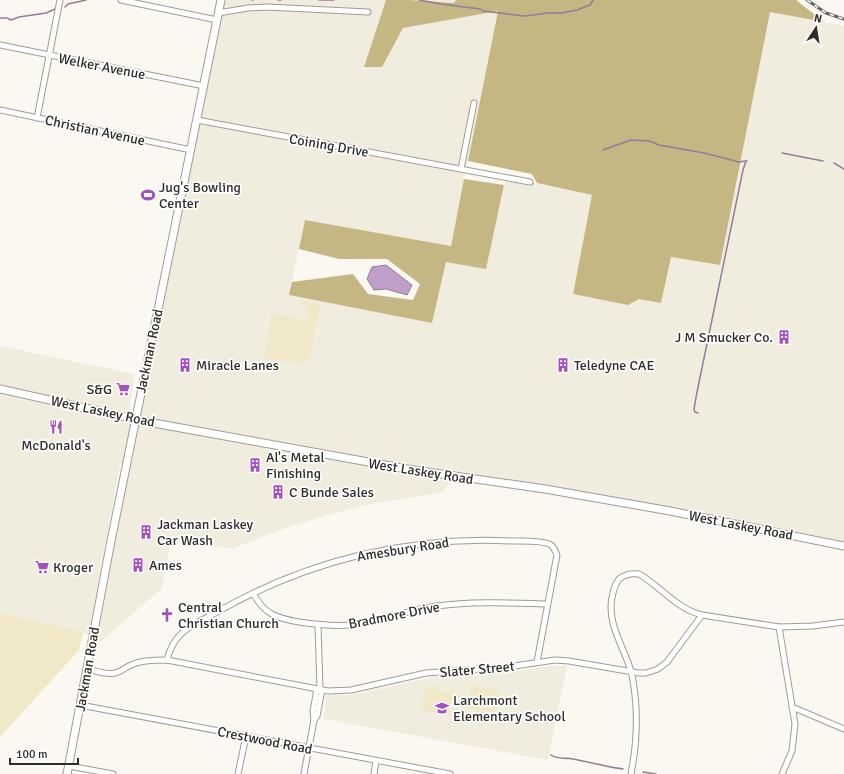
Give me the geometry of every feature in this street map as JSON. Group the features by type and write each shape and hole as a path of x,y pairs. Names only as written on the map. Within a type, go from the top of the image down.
{"main road":[{"name":"Jackman Road","path":"67,774 135,419 221,0"},
{"name":"West Laskey Road","path":"0,389 135,419 407,469 545,489 844,546"}],"street":[{"path":"37,118 60,0"},
{"path":"121,0 217,17 248,8 267,7 368,12"},
{"name":"Welker Avenue","path":"0,45 204,86"},
{"path":"461,169 474,103"},
{"name":"Christian Avenue","path":"0,110 191,150"},
{"name":"Coining Drive","path":"197,120 530,182"},
{"name":"Amesbury Road","path":"167,660 171,646 178,635 253,592 285,578 317,567 380,550 442,542 497,540 548,543 555,549 557,555 537,662"},
{"path":"631,774 637,732 635,697 631,672 611,617 610,607 613,591 617,582 622,578 632,573 639,574 682,607 702,615 779,627 812,626 844,622"},
{"name":"Bradmore Drive","path":"253,592 258,603 276,617 318,625 342,626 361,624 419,609 462,603 547,604"},
{"name":"Slater Street","path":"87,669 107,674 116,673 130,665 141,662 167,660 320,689 351,690 426,673 507,667 555,660 643,673 651,672 662,667 702,615"},
{"path":"304,774 314,720 317,716 320,689 318,625"},
{"path":"779,627 795,724 793,743 789,759 782,774"},
{"name":"Crestwood Road","path":"80,705 450,774"},
{"path":"792,707 844,729"},
{"path":"238,774 246,736"},
{"path":"374,774 376,761"},
{"path":"69,766 113,774"}],"shaded area":[{"path":"221,0 500,0 451,246 305,220 289,295 432,323 446,262 486,268 506,177 592,195 573,294 639,299 661,303 670,257 719,265 770,12 844,26 844,546 685,514 456,477 441,493 364,505 294,525 231,549 171,538 162,588 91,650 126,466 120,464 89,634 0,613 0,346 135,374 127,423 134,424"},
{"path":"386,0 454,3 456,0 796,0 824,22 770,12 720,265 671,257 661,303 639,299 628,305 573,294 592,195 537,183 532,174 468,161 498,11 403,28 382,67 364,67"},
{"path":"464,179 504,185 486,269 446,262 432,323 289,295 292,282 353,274 368,294 413,300 420,284 387,259 339,259 299,249 305,220 451,246"},
{"path":"386,265 412,285 407,295 386,289 374,290 367,279 372,267"},
{"path":"299,299 321,306 314,331 311,356 301,363 264,358 272,313 306,320 309,307 298,305"},
{"path":"0,613 83,632 79,650 0,737"},
{"name":"Larchmont Elementary School","path":"551,666 567,666 548,760 324,719 326,696 328,695 352,695 430,678 516,671"},
{"path":"431,685 438,687 441,693 445,694 449,689 454,690 449,715 421,710 426,689"},
{"path":"472,685 500,691 496,713 467,708"}],"waterway":[{"path":"65,7 68,4 86,0"},
{"path":"319,0 334,0"},
{"path":"419,0 480,9 483,11 525,16 577,10 590,5 593,0"},
{"path":"0,18 7,18 11,20 19,17 46,13 55,9"},
{"path":"603,150 631,140 649,141 659,145 704,153 739,162 745,161"},
{"path":"782,153 823,161"},
{"path":"698,413 695,412 694,409 697,392 743,170 747,161"},
{"path":"834,163 844,169"},
{"path":"551,755 623,769"},
{"path":"643,772 656,774"}],"railway":[{"path":"807,0 826,13 844,19"}],"place":[{"name":"Jug's Bowling Center","path":"148,195"},
{"name":"J M Smucker Co.","path":"784,337"},
{"name":"Miracle Lanes","path":"185,365"},
{"name":"Teledyne CAE","path":"563,365"},
{"name":"S&G","path":"123,389"},
{"name":"McDonald's","path":"56,427"},
{"name":"Al's Metal Finishing","path":"255,465"},
{"name":"C Bunde Sales","path":"278,492"},
{"name":"Jackman Laskey Car Wash","path":"146,532"},
{"name":"Ames","path":"138,565"},
{"name":"Kroger","path":"42,567"},
{"name":"Central Christian Church","path":"167,615"},
{"name":"Larchmont Elementary School","path":"442,708"}]}
